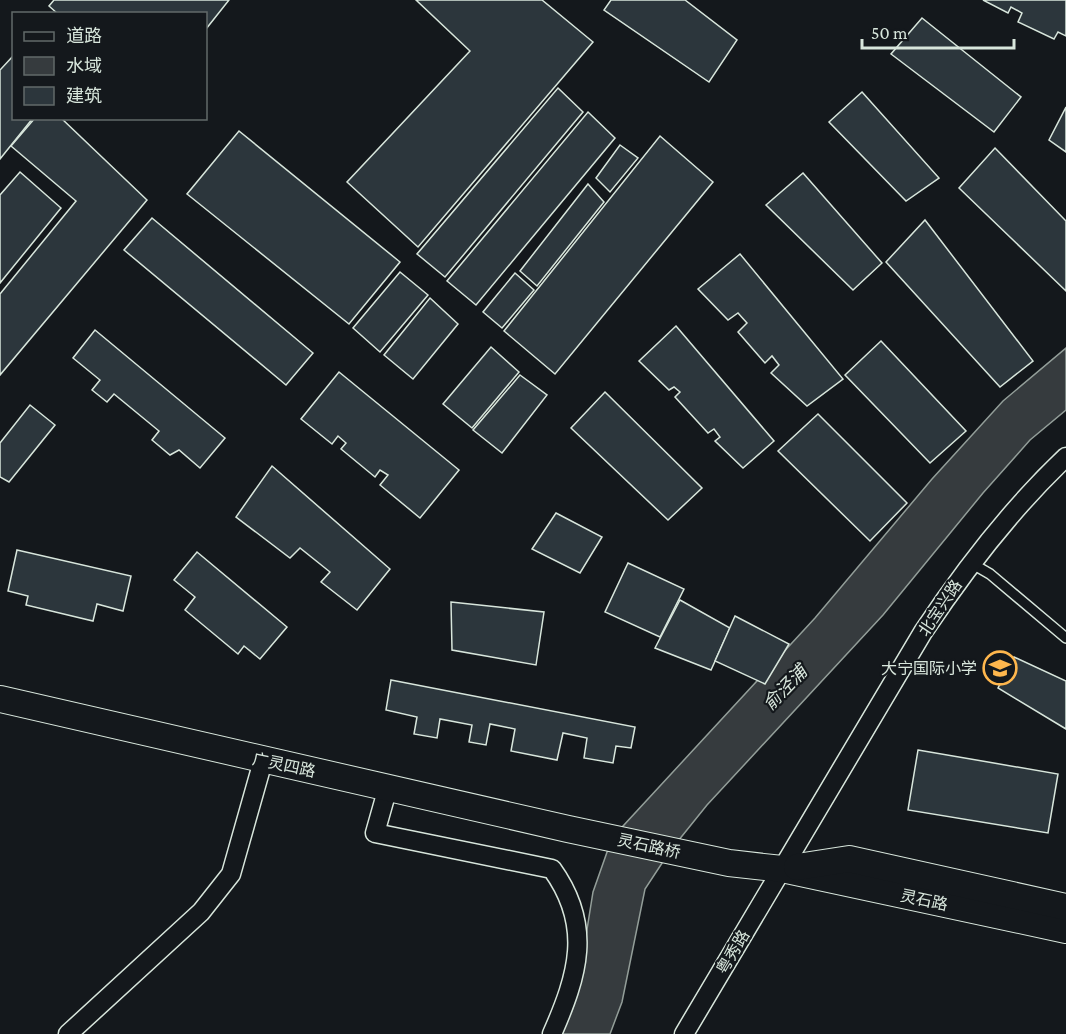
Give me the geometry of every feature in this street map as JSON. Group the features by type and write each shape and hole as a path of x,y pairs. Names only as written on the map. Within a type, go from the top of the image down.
{"main road":[{"name":"广灵四路","path":"0,699 568,829"},
{"name":"灵石路桥","path":"568,829 729,863"},
{"name":"灵石路","path":"782,869 849,859 1066,907"},
{"name":"灵石路","path":"729,863 782,869 1066,930"}],"street":[{"name":"北宝兴路","path":"782,869 923,632 971,563 1021,503 1066,457"},
{"path":"68,1034 201,912 231,874 263,761"},
{"path":"388,787 375,833 552,869 567,889 579,932 570,993 552,1034"},
{"name":"粤秀路","path":"684,1034 782,869"}],"lane":[{"path":"971,563 990,574 1066,638"}],"water":[{"name":"俞泾浦","path":"1066,348 1066,410 1030,440 983,493 883,615 707,805 670,851 645,889 622,1002 610,1034 561,1034 580,973 593,892 612,838 815,618 932,479 1003,401"}],"building":[{"path":"54,0 229,0 207,28 207,12 56,12 49,6"},
{"path":"416,0 542,0 593,42 418,247 347,182 470,51"},
{"path":"611,0 685,0 737,40 709,82 604,10"},
{"path":"983,0 1066,0 1066,36 1058,32 1054,39 1018,22 1022,13 1011,7 1008,13"},
{"path":"922,18 1021,97 994,132 891,54"},
{"path":"12,57 12,120 31,120 0,159 0,70"},
{"path":"558,88 583,112 445,277 417,254"},
{"path":"862,92 939,178 906,201 829,122"},
{"path":"1066,107 1066,152 1049,140"},
{"path":"588,112 615,138 476,305 447,281"},
{"path":"33,120 63,120 147,200 0,375 0,294 76,201 11,146"},
{"path":"239,131 400,262 349,324 187,194"},
{"path":"660,136 713,182 555,374 504,331"},
{"path":"620,145 638,158 610,192 596,178"},
{"path":"995,148 1066,221 1066,291 959,188"},
{"path":"20,172 61,208 0,283 0,195"},
{"path":"803,173 882,263 853,290 766,205"},
{"path":"588,184 604,202 537,286 520,271"},
{"path":"152,218 313,353 286,385 124,250"},
{"path":"925,220 1033,361 1000,387 886,262"},
{"path":"740,254 843,379 807,406 771,373 779,365 772,356 765,363 738,332 747,323 738,313 728,320 698,289"},
{"path":"400,272 428,295 380,352 353,328"},
{"path":"515,273 534,290 502,328 483,312"},
{"path":"430,298 458,324 413,379 384,355"},
{"path":"676,326 774,441 743,468 715,441 720,437 714,429 708,433 675,397 680,392 674,387 669,390 639,361"},
{"path":"95,330 225,438 200,468 179,450 170,455 152,440 159,431 114,394 107,402 92,390 100,380 73,358"},
{"path":"881,341 966,431 930,463 845,375"},
{"path":"491,347 519,372 472,428 443,404"},
{"path":"339,372 459,470 420,518 380,485 388,475 380,470 375,477 341,449 346,443 338,436 332,444 301,419"},
{"path":"520,375 547,395 502,453 473,430"},
{"path":"605,392 702,488 668,520 571,428"},
{"path":"30,405 55,425 9,482 0,477 0,443"},
{"path":"818,414 907,503 870,541 778,451"},
{"path":"272,466 390,569 357,610 321,582 330,572 300,548 290,558 236,517"},
{"path":"556,513 602,537 580,573 532,549"},
{"path":"17,550 131,576 123,611 97,604 93,621 26,605 28,596 8,591"},
{"path":"197,552 287,627 260,659 244,646 238,654 185,610 195,597 174,580"},
{"path":"628,563 684,589 660,637 605,612"},
{"path":"680,600 730,628 711,670 655,648"},
{"path":"451,602 544,612 536,665 452,650"},
{"path":"735,616 789,644 765,684 715,661"},
{"path":"1014,657 1066,681 1066,729 998,688"},
{"path":"391,680 635,727 631,748 616,746 613,763 584,758 587,738 563,733 557,760 511,751 515,729 490,724 486,745 469,742 472,725 440,719 437,738 414,734 417,717 386,710"},
{"path":"918,750 1058,774 1048,833 908,810"}],"place":[{"name":"大宁国际小学","path":"1000,668"}]}
